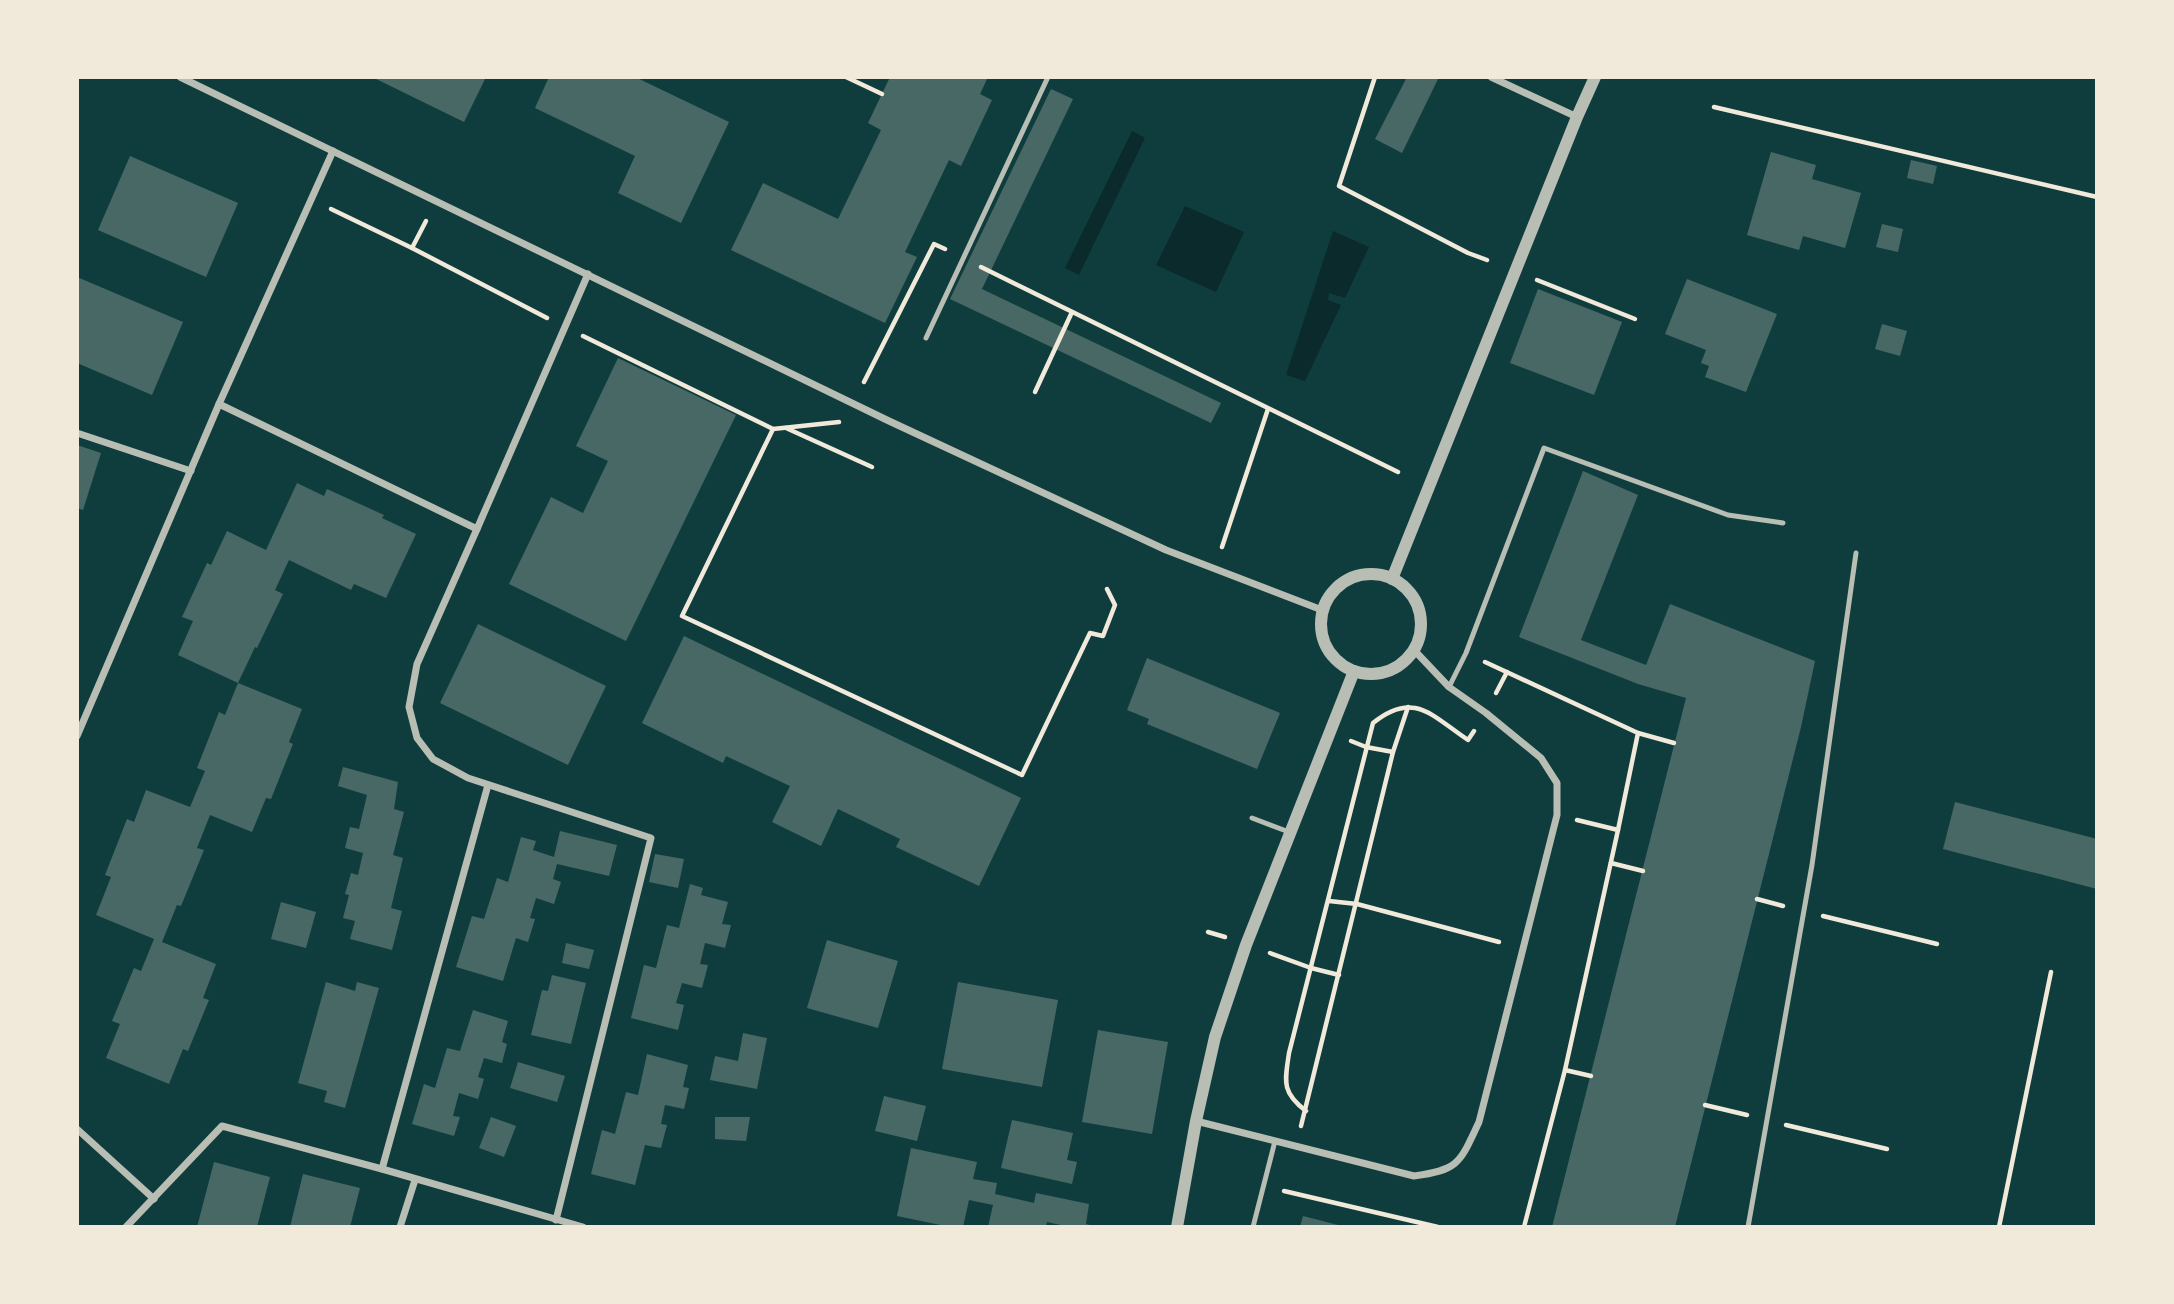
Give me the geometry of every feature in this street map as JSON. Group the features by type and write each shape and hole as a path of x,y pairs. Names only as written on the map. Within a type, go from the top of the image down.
{"street":[{"path":"180,77 889,421 1166,550 1322,610"},
{"path":"1491,77 1577,117"},
{"path":"1392,579 1595,77"},
{"path":"77,736 219,404 333,151"},
{"path":"556,1220 651,838 468,778 433,759 417,738 409,707 417,664 589,274"},
{"path":"219,404 477,529"},
{"path":"77,433 191,471"},
{"path":"1376,574 1392,579 1406,589 1416,602 1420,635 1414,650 1403,663 1388,671 1371,674 1354,671 1341,664 1330,653 1323,640 1320,626 1322,610 1330,595 1342,583 1358,575 1376,574"},
{"path":"1196,1121 1414,1176 1440,1173 1461,1159 1479,1122 1558,815 1557,783 1541,758 1449,687 1414,650"},
{"path":"1177,1227 1196,1121 1215,1037 1246,945 1354,671"},
{"path":"382,1169 488,785"},
{"path":"126,1227 222,1126 583,1227"},
{"path":"77,1129 154,1199"},
{"path":"400,1227 415,1180"}],"lane":[{"path":"926,338 1048,77"},
{"path":"1449,687 1466,653 1544,448 1728,515 1783,523"},
{"path":"1748,1227 1803,911 1856,553"},
{"path":"1252,818 1290,832"},
{"path":"1253,1227 1275,1140"}],"path":[{"path":"846,77 883,94"},
{"path":"1375,77 1339,186 1468,253 1488,260"},
{"path":"1714,107 2097,197"},
{"path":"412,248 437,201"},
{"path":"330,208 565,328 773,429 843,421 847,415"},
{"path":"864,382 934,244 1398,472"},
{"path":"1533,279 1635,318"},
{"path":"1035,392 1072,312"},
{"path":"1222,548 1268,409"},
{"path":"785,428 872,467"},
{"path":"773,429 681,616 1022,775 1090,633 1103,636 1115,605 1107,589"},
{"path":"1507,672 1639,733 1674,743"},
{"path":"1408,707 1393,752 1306,1111 1292,1100 1285,1080 1289,1053 1373,723 1384,714 1401,707 1416,706 1468,740 1486,713"},
{"path":"1524,1227 1565,1070 1639,733"},
{"path":"1558,815 1618,830"},
{"path":"1611,863 1643,871"},
{"path":"1757,900 1937,944"},
{"path":"1329,901 1357,904 1499,942"},
{"path":"1208,932 1339,975"},
{"path":"1999,1227 2052,972"},
{"path":"1565,1070 1591,1076"},
{"path":"1706,1105 1887,1149"},
{"path":"1284,1191 1438,1227"}],"water":[{"path":"1132,131 1145,138 1079,275 1065,268"},
{"path":"1185,206 1244,232 1216,292 1156,265"},
{"path":"1333,231 1369,247 1345,298 1329,293 1328,300 1341,305 1305,381 1286,375"}],"building":[{"path":"372,77 486,77 464,122"},
{"path":"549,77 635,77 729,122 681,223 618,193 635,156 535,108"},
{"path":"890,77 988,77 980,94 992,100 961,166 949,160 905,252 917,257 885,323 731,250 763,183 838,219 881,130 868,123"},
{"path":"1407,77 1439,77 1402,153 1375,139"},
{"path":"1051,89 1073,99 982,289 1221,403 1211,423 950,299"},
{"path":"1771,152 1816,165 1812,179 1861,193 1845,248 1803,236 1799,250 1747,235"},
{"path":"130,156 238,203 206,277 98,230"},
{"path":"1911,160 1937,166 1933,184 1907,178"},
{"path":"1882,224 1903,229 1898,252 1876,247"},
{"path":"77,277 183,322 152,395 77,363"},
{"path":"1687,279 1777,314 1746,392 1705,377 1709,366 1701,363 1706,350 1665,334"},
{"path":"1538,289 1622,322 1594,395 1510,363"},
{"path":"1882,324 1907,331 1900,356 1875,349"},
{"path":"618,358 736,415 626,641 509,584 551,497 583,513 608,461 576,446"},
{"path":"77,445 101,453 83,510 77,508"},
{"path":"1583,471 1638,495 1581,640 1646,665 1670,604 1815,661 1801,727 1675,1227 1552,1227 1686,698 1638,684 1519,637"},
{"path":"297,483 324,496 327,489 384,515 382,518 416,534 386,598 354,584 351,590 289,560 275,590 283,594 238,683 178,655 193,621 182,617 207,563 211,565 227,531 266,550"},
{"path":"478,624 606,686 568,765 440,703"},
{"path":"684,636 1021,798 979,886 896,847 900,839 838,809 821,846 772,822 790,786 726,756 723,763 642,723"},
{"path":"1147,658 1280,713 1257,769 1147,724 1149,719 1127,710"},
{"path":"238,683 302,709 289,742 293,744 271,799 266,798 252,832 210,815 197,848 204,850 181,906 177,905 162,942 216,964 203,998 209,1000 188,1051 183,1049 169,1084 106,1058 120,1024 112,1021 134,968 141,971 154,939 96,915 111,877 105,875 127,819 134,822 146,790 190,807 205,771 197,768 219,712 225,715"},
{"path":"343,767 398,782 394,809 404,812 393,855 403,858 391,908 402,911 392,950 350,939 355,921 343,918 349,895 345,894 351,873 358,875 363,853 345,848 350,827 359,829 367,795 338,786"},
{"path":"1955,802 2097,839 2097,889 1943,849"},
{"path":"560,831 617,845 609,876 557,864 553,879 561,882 554,904 536,898 530,918 535,919 528,942 516,938 503,981 456,967 472,916 484,919 497,878 508,882 521,837 536,841 533,850 554,857"},
{"path":"655,854 684,859 678,888 649,882"},
{"path":"690,884 703,888 701,895 728,902 722,924 731,925 725,948 705,943 700,964 708,965 702,988 682,983 676,1003 684,1005 678,1030 631,1018 644,965 656,968 667,925 679,928"},
{"path":"281,902 316,912 306,948 271,939"},
{"path":"827,940 898,961 878,1028 807,1008"},
{"path":"566,943 594,950 589,969 562,963"},
{"path":"552,975 586,983 571,1044 531,1035 542,990 548,991"},
{"path":"326,982 355,991 357,982 379,988 345,1108 324,1102 327,1091 298,1083"},
{"path":"958,982 1058,1000 1042,1087 942,1069"},
{"path":"473,1010 508,1021 502,1042 507,1044 502,1063 484,1058 478,1077 484,1079 478,1099 459,1093 453,1116 460,1117 454,1136 412,1124 424,1084 435,1088 447,1048 460,1051"},
{"path":"1098,1030 1168,1042 1152,1134 1082,1122"},
{"path":"743,1033 767,1038 757,1089 710,1080 715,1056 738,1061"},
{"path":"647,1054 688,1065 683,1087 689,1088 684,1109 665,1105 661,1124 667,1125 661,1148 645,1145 635,1185 591,1174 602,1130 615,1134 626,1092 638,1095"},
{"path":"518,1062 565,1076 557,1102 510,1088"},
{"path":"884,1096 926,1106 917,1141 875,1131"},
{"path":"491,1117 516,1126 504,1157 479,1148"},
{"path":"715,1117 750,1117 746,1141 715,1139"},
{"path":"1012,1120 1073,1133 1067,1160 1077,1162 1072,1184 1001,1168"},
{"path":"911,1148 977,1162 973,1179 997,1183 995,1194 1034,1203 1036,1193 1089,1204 1086,1224 1097,1227 1070,1227 1047,1222 1046,1227 988,1227 993,1205 969,1200 963,1227 950,1227 897,1216"},
{"path":"214,1162 270,1177 257,1227 197,1227"},
{"path":"303,1174 360,1188 350,1227 290,1227"},
{"path":"1303,1216 1342,1226 1342,1227 1300,1227"}]}
